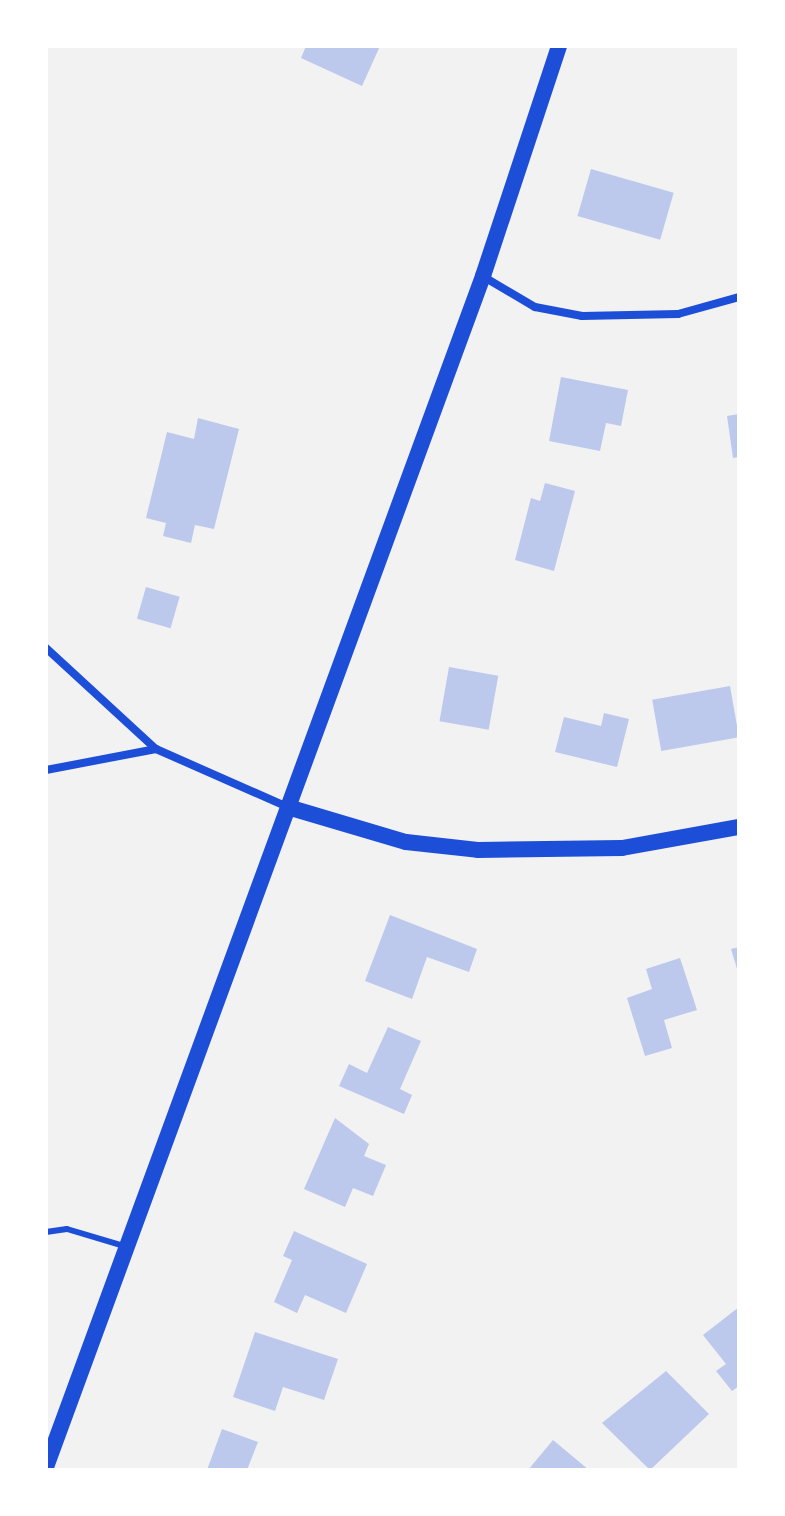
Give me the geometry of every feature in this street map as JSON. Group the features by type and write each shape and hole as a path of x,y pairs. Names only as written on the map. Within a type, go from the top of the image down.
{"main road":[{"path":"46,1467 124,1246 291,808 483,276 559,46"},
{"path":"291,808 406,842 478,850 622,848 739,827"}],"street":[{"path":"483,276 535,307 582,316 678,314 739,297"},
{"path":"46,648 156,749 291,808"},
{"path":"46,770 156,749"}],"lane":[{"path":"46,1232 67,1229 124,1246"}],"building":[{"path":"306,46 380,46 362,86 301,58"},
{"path":"591,169 674,193 660,240 577,216"},
{"path":"561,377 628,390 621,426 606,423 600,451 549,441"},
{"path":"739,414 739,457 733,458 727,416"},
{"path":"198,418 239,429 214,529 195,525 191,543 163,536 166,523 146,518 167,432 194,439"},
{"path":"545,483 575,491 554,571 515,560 531,498 540,501"},
{"path":"146,587 180,597 171,628 137,619"},
{"path":"449,667 498,676 489,730 439,721"},
{"path":"730,686 739,737 661,751 652,700"},
{"path":"604,713 629,719 617,767 555,752 564,717 601,726"},
{"path":"390,915 477,949 469,972 427,957 412,999 365,981"},
{"path":"739,947 739,972 738,972 731,949"},
{"path":"680,958 697,1010 664,1020 672,1048 645,1056 627,998 652,989 646,969"},
{"path":"388,1027 421,1041 400,1089 412,1095 404,1114 339,1086 349,1064 367,1073"},
{"path":"335,1118 369,1144 364,1156 386,1165 373,1196 353,1188 345,1207 304,1189"},
{"path":"294,1231 367,1264 346,1313 305,1295 297,1313 274,1302 292,1260 283,1256"},
{"path":"739,1307 739,1386 732,1391 716,1371 726,1364 703,1335"},
{"path":"255,1332 338,1359 324,1400 283,1387 275,1411 233,1397"},
{"path":"666,1371 709,1414 650,1470 602,1423"},
{"path":"222,1429 258,1442 247,1470 207,1470"},
{"path":"553,1440 589,1470 528,1470"}]}
